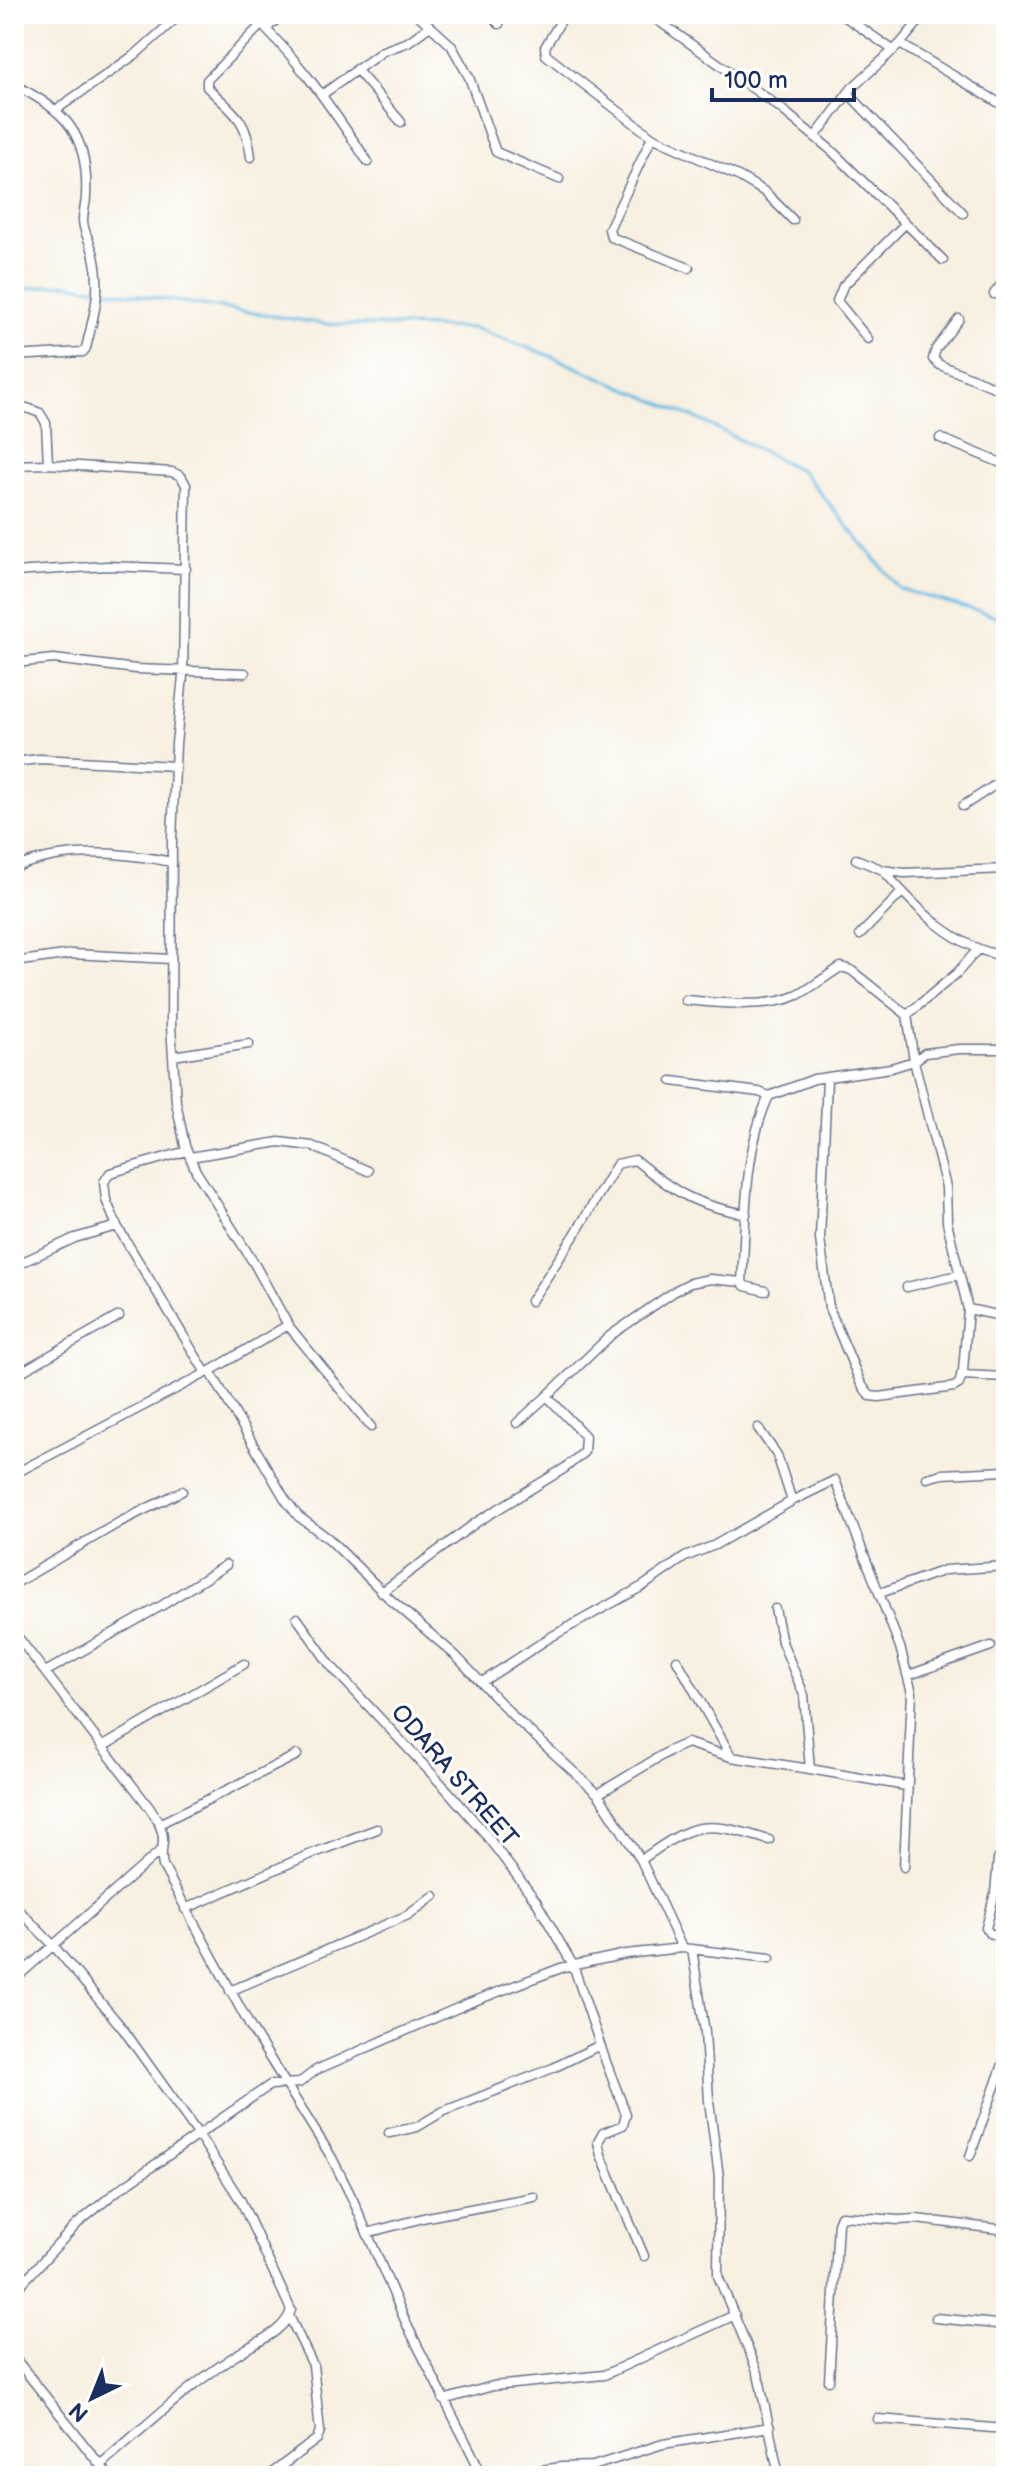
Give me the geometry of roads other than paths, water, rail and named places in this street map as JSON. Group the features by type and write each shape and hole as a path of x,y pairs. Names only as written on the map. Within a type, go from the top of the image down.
{"street":[{"path":"57,109 136,54 181,14"},
{"path":"250,14 292,55 323,94 368,162"},
{"path":"251,157 248,132 237,115 207,87 207,80 264,26 283,14"},
{"path":"417,14 451,45 469,77 496,152 559,179"},
{"path":"489,14 499,24"},
{"path":"565,14 545,47 546,55 652,137 740,177 765,192 793,220"},
{"path":"649,14 779,107 815,137 943,260"},
{"path":"841,14 1006,107"},
{"path":"815,137 848,93 925,14"},
{"path":"323,94 383,51 408,42 430,26"},
{"path":"356,69 401,122"},
{"path":"14,85 57,109 67,120 83,154 86,195 83,221 94,251 100,282 98,301 83,352 14,356"},
{"path":"848,93 963,213"},
{"path":"652,137 611,221 611,237 689,268"},
{"path":"868,339 837,301 838,293 905,224"},
{"path":"994,294 1006,278"},
{"path":"959,319 936,349 933,359 940,365 1006,392"},
{"path":"14,410 27,408 40,413 46,423 48,464"},
{"path":"940,438 1006,465"},
{"path":"14,465 48,464 172,472 181,476 186,485 183,671 175,766 172,862 171,959 176,1102 188,1154 288,1325 371,1427"},
{"path":"14,572 107,566 186,569"},
{"path":"14,663 54,659 183,671 245,673"},
{"path":"14,762 39,759 175,766"},
{"path":"963,806 1006,780"},
{"path":"14,868 47,858 77,854 138,856 172,862"},
{"path":"856,859 883,870 904,873 1006,869"},
{"path":"883,870 902,892 950,933 978,949 1006,956"},
{"path":"860,935 902,892"},
{"path":"907,1015 957,973 978,949"},
{"path":"14,962 72,954 171,959"},
{"path":"685,1000 723,1004 773,1001 796,996 841,967 851,970 907,1015 914,1061 946,1187 947,1222 968,1309 961,1375 959,1384 954,1387 870,1396 861,1384 829,1308 820,1239 827,1079"},
{"path":"173,1056 249,1044"},
{"path":"672,1081 759,1092 769,1096 814,1079 891,1068 914,1061 925,1053 1006,1049"},
{"path":"742,1282 746,1214 758,1120 769,1096"},
{"path":"368,1171 312,1146 279,1142 188,1154 110,1173 104,1182 117,1226 298,1516 329,1539 382,1592 455,1655 516,1719 598,1794 641,1860 687,1949 705,2032 709,2101 719,2177 718,2276 758,2373 779,2476"},
{"path":"531,1301 574,1236 609,1174 625,1160 635,1160 689,1199 710,1208 746,1214"},
{"path":"14,1266 75,1238 117,1226"},
{"path":"907,1287 958,1275"},
{"path":"517,1423 611,1335 678,1289 710,1279 742,1282 745,1286 765,1291"},
{"path":"968,1309 1006,1317"},
{"path":"14,1376 119,1316"},
{"path":"14,1474 208,1372 288,1325"},
{"path":"961,1375 1006,1377"},
{"path":"382,1592 477,1522 565,1468 584,1452 585,1436 547,1396"},
{"path":"758,1428 777,1455 792,1501"},
{"path":"927,1478 975,1471 1006,1471"},
{"path":"482,1682 549,1638 643,1586 685,1557 715,1545 835,1480 909,1675 912,1693 904,1867"},
{"path":"14,1584 120,1522 182,1491"},
{"path":"47,1671 226,1565"},
{"path":"880,1593 945,1570 1006,1566"},
{"path":"775,1609 782,1642 804,1695 810,1769"},
{"name":"ODARA STREET","path":"297,1618 331,1666 483,1831 536,1901 573,1965 626,2114 623,2125 603,2133 598,2142 601,2155 644,2256"},
{"path":"14,1632 47,1671 159,1824 163,1839 160,1851 163,1866 230,1991 332,2158 443,2400 483,2476"},
{"path":"909,1675 991,1646"},
{"path":"677,1660 731,1757"},
{"path":"102,1747 244,1664"},
{"path":"598,1794 687,1743 731,1757 906,1786"},
{"path":"159,1824 297,1755"},
{"path":"185,1909 292,1861 377,1829"},
{"path":"641,1860 690,1830 727,1829 769,1840"},
{"path":"14,1980 160,1851"},
{"path":"998,1859 995,1893 986,1928 989,1933 1006,1938"},
{"path":"230,1991 408,1915 434,1896"},
{"path":"14,1905 53,1945 123,2029 198,2134 241,2201 291,2310 288,2321 275,2332 220,2366 100,2465"},
{"path":"14,2292 77,2224 117,2191 270,2085 299,2083 316,2070 469,2003 573,1965 626,1954 687,1949 770,1958"},
{"path":"389,2133 417,2127 442,2112 553,2068 600,2045"},
{"path":"970,2156 1006,2056"},
{"path":"367,2233 427,2217 534,2197"},
{"path":"829,2381 833,2279 841,2216 916,2219 1006,2230"},
{"path":"443,2400 493,2386 604,2375 735,2315"},
{"path":"268,2476 317,2439 320,2431 313,2365 289,2316"},
{"path":"936,2318 1006,2325"},
{"path":"14,2357 109,2476"},
{"path":"878,2419 1006,2429"},
{"path":"500,2476 593,2466 663,2444 770,2427"}],"waterway":[{"path":"14,290 66,284 325,324 474,328 548,355 700,420 802,471 900,589 1006,619"}]}
